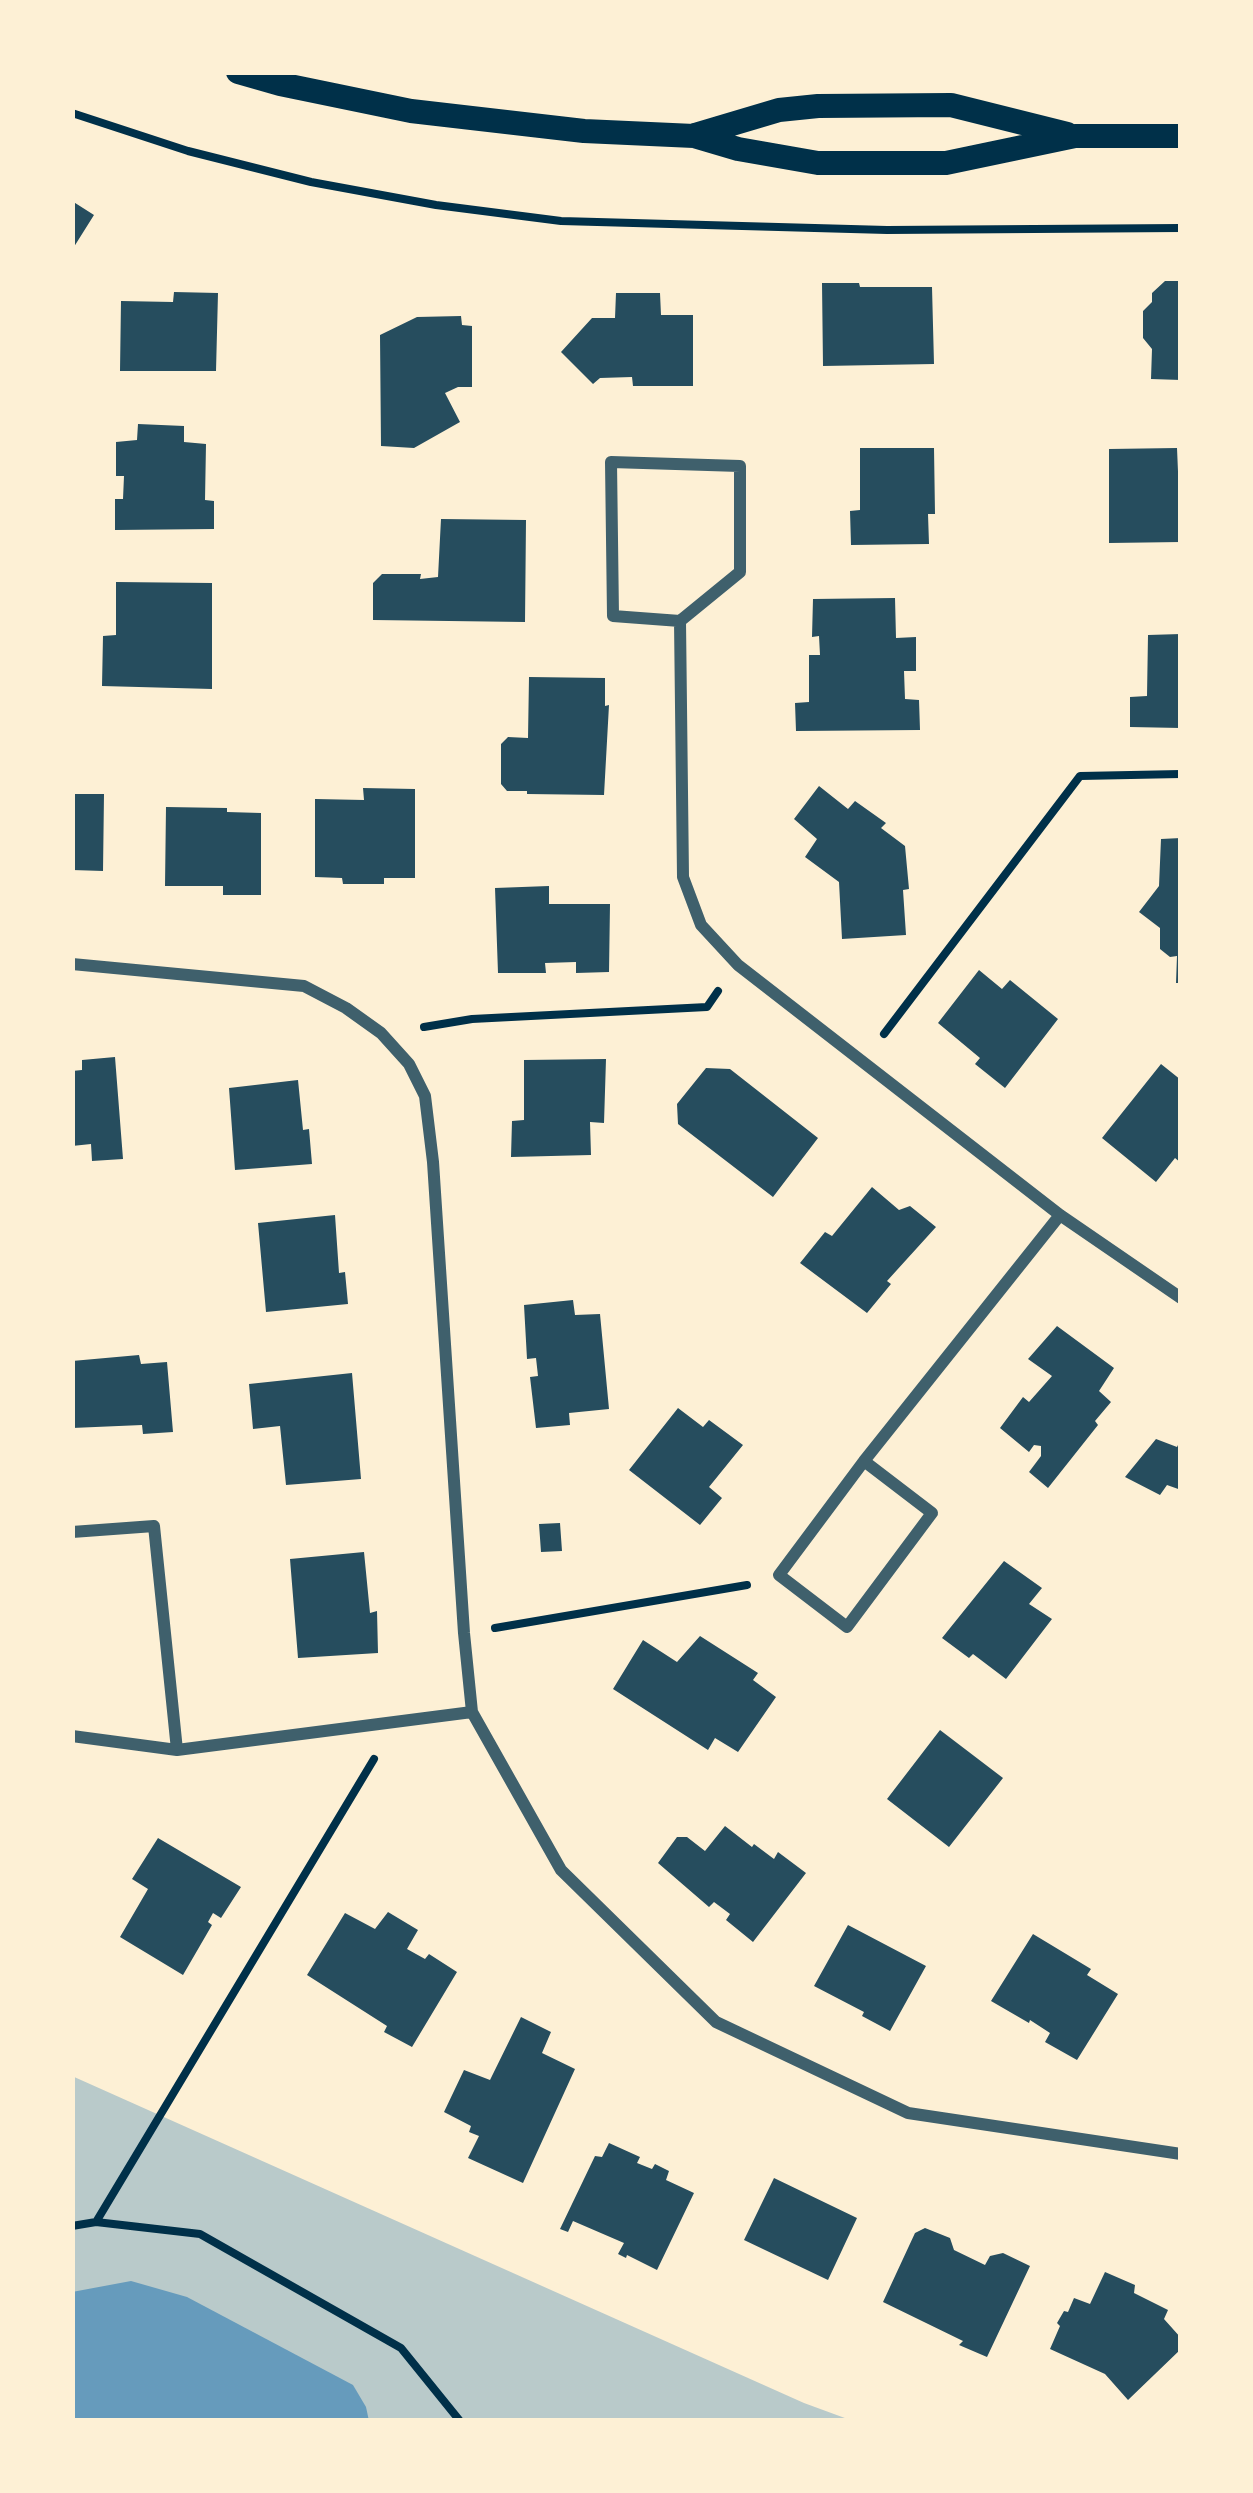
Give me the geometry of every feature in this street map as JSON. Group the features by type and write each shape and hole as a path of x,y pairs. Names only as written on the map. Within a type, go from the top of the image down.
{"main road":[{"path":"238,72 411,111 584,131 694,136 818,163 946,163 1075,136 1181,136"},
{"path":"694,136 779,110 951,105 1075,136"}],"street":[{"path":"611,462 740,466 740,572 680,621 613,616 611,462"},
{"path":"680,621 683,877 701,925 738,965 1060,1215 1179,1294"},
{"path":"72,964 304,986 346,1008 381,1034 409,1064 425,1096 433,1162 472,1712 561,1870 716,2022 908,2113 1181,2154"},
{"path":"864,1461 932,1513 847,1627 779,1575 864,1461 1060,1215"},
{"path":"72,1532 154,1526 177,1750"},
{"path":"72,1736 177,1750 472,1712"}],"path":[{"path":"72,113 188,151 311,182 436,206 560,221 887,230 1181,228"},
{"path":"866,1062 896,1014 1080,776 1181,774"},
{"path":"381,1034 472,1019 707,1006 738,965"},
{"path":"464,1633 738,1588 779,1575"},
{"path":"96,2222 396,1722"},
{"path":"72,2225 96,2222 200,2234 401,2348 460,2421"}],"shaded area":[{"path":"72,2076 804,2403 853,2421 72,2421"}],"water":[{"path":"131,2281 187,2297 353,2385 369,2421 72,2421 72,2292"}],"building":[{"path":"72,201 94,215 72,250"},
{"path":"1165,281 1181,281 1181,380 1151,379 1152,349 1143,338 1143,311"},
{"path":"822,283 932,287 934,364 823,366"},
{"path":"174,292 218,293 216,371 120,371 121,301 173,302"},
{"path":"616,293 660,293 661,315 693,315 693,386 633,386 632,377 600,378 593,384 561,352 592,318 615,318"},
{"path":"461,316 462,325 472,326 472,387 445,393 460,422 414,448 381,446 380,335 417,317"},
{"path":"138,424 184,426 184,442 206,444 205,500 214,501 214,529 115,530 115,499 123,499 124,476 116,476 116,442 137,440"},
{"path":"860,448 934,448 935,514 928,514 929,544 851,545 850,511 860,510"},
{"path":"1177,448 1181,542 1109,543 1109,449"},
{"path":"441,519 526,520 525,622 373,620 373,583 382,574 438,577"},
{"path":"116,582 212,583 212,689 102,686 103,636 116,635"},
{"path":"895,598 896,638 916,637 916,671 904,671 905,699 919,700 920,730 796,731 795,703 809,702 809,655 820,655 819,636 812,637 813,599"},
{"path":"1181,634 1181,728 1130,727 1130,697 1147,696 1148,635"},
{"path":"529,677 605,678 605,706 609,705 604,795 527,794 507,791 501,784 501,744 508,737 528,738"},
{"path":"819,786 848,809 855,801 886,823 881,828 905,846 906,935 842,939 839,882 805,857 817,839 794,819"},
{"path":"363,788 415,789 415,878 343,884 342,878 315,877 315,799 364,800"},
{"path":"72,794 104,794 103,871 72,870"},
{"path":"166,807 261,813 261,895 223,895 223,886 165,886"},
{"path":"1181,838 1181,983 1176,983 1177,956 1160,949 1160,928 1139,912 1159,886 1161,839"},
{"path":"549,886 549,904 610,904 609,972 576,973 576,962 545,963 546,973 498,973 495,888"},
{"path":"979,970 1002,989 1010,980 1058,1019 1005,1088 975,1064 980,1058 938,1023"},
{"path":"115,1057 123,1159 92,1161 91,1144 72,1146 72,1071 82,1070 82,1060"},
{"path":"606,1059 604,1123 590,1122 591,1155 511,1157 512,1121 524,1120 524,1060"},
{"path":"1161,1064 1181,1080 1181,1163 1175,1158 1156,1182 1102,1138"},
{"path":"706,1068 730,1069 818,1138 773,1197 678,1124 677,1104"},
{"path":"298,1080 312,1164 235,1170 229,1088"},
{"path":"872,1187 899,1210 910,1206 936,1227 887,1281 891,1284 867,1313 800,1263 825,1232 832,1236"},
{"path":"335,1215 339,1273 345,1272 348,1304 266,1312 258,1223"},
{"path":"573,1300 575,1315 600,1314 609,1409 569,1413 570,1425 536,1428 530,1377 538,1376 536,1358 527,1359 524,1305"},
{"path":"1057,1326 1114,1368 1099,1391 1111,1402 1048,1488 1029,1472 1041,1456 1041,1446 1034,1445 1029,1452 1000,1428 1023,1397 1029,1402 1052,1376 1028,1359"},
{"path":"139,1355 141,1364 167,1362 173,1432 143,1434 142,1425 72,1428 72,1361"},
{"path":"352,1373 361,1479 286,1485 280,1426 253,1429 249,1384"},
{"path":"678,1408 703,1427 709,1420 743,1445 709,1487 722,1498 700,1525 629,1470"},
{"path":"1156,1439 1177,1447 1181,1439 1181,1490 1167,1485 1160,1495 1125,1477"},
{"path":"560,1523 562,1551 541,1552 539,1524"},
{"path":"364,1552 370,1613 377,1611 378,1653 298,1658 290,1559"},
{"path":"1004,1561 1042,1588 1029,1604 1052,1619 1006,1679 942,1638"},
{"path":"700,1636 758,1673 753,1680 776,1697 738,1752 715,1738 708,1750 613,1689 643,1640 677,1662"},
{"path":"940,1730 1003,1778 949,1847 887,1799"},
{"path":"725,1826 752,1847 774,1859 778,1852 806,1873 753,1942 726,1920 730,1914 714,1902 709,1907 658,1863 677,1837 687,1837 705,1851"},
{"path":"158,1838 241,1887 221,1918 213,1913 208,1922 212,1925 183,1975 120,1937 148,1889 132,1879"},
{"path":"388,1912 418,1930 407,1949 425,1959 429,1954 457,1972 412,2047 307,1975 345,1913 375,1929"},
{"path":"848,1925 926,1966 890,2031 814,1986"},
{"path":"1033,1934 1091,1969 1087,1975 1118,1994 1077,2060 1045,2042 1050,2033 991,2001"},
{"path":"521,2017 551,2032 542,2053 575,2069 523,2183 468,2158 479,2136 469,2132 471,2126 444,2112 464,2070 490,2080"},
{"path":"609,2143 640,2157 637,2163 669,2171 666,2180 694,2193 657,2270 618,2254 624,2243 573,2221 568,2232 560,2229 595,2156 602,2157"},
{"path":"774,2178 857,2218 828,2280 744,2240"},
{"path":"925,2228 950,2238 954,2250 985,2265 990,2256 1003,2253 1030,2266 987,2357 883,2302 915,2233"},
{"path":"1105,2272 1135,2285 1134,2293 1168,2310 1164,2319 1181,2338 1181,2349 1128,2400 1105,2374 1050,2349 1064,2311 1068,2312 1074,2298 1090,2304"}]}
